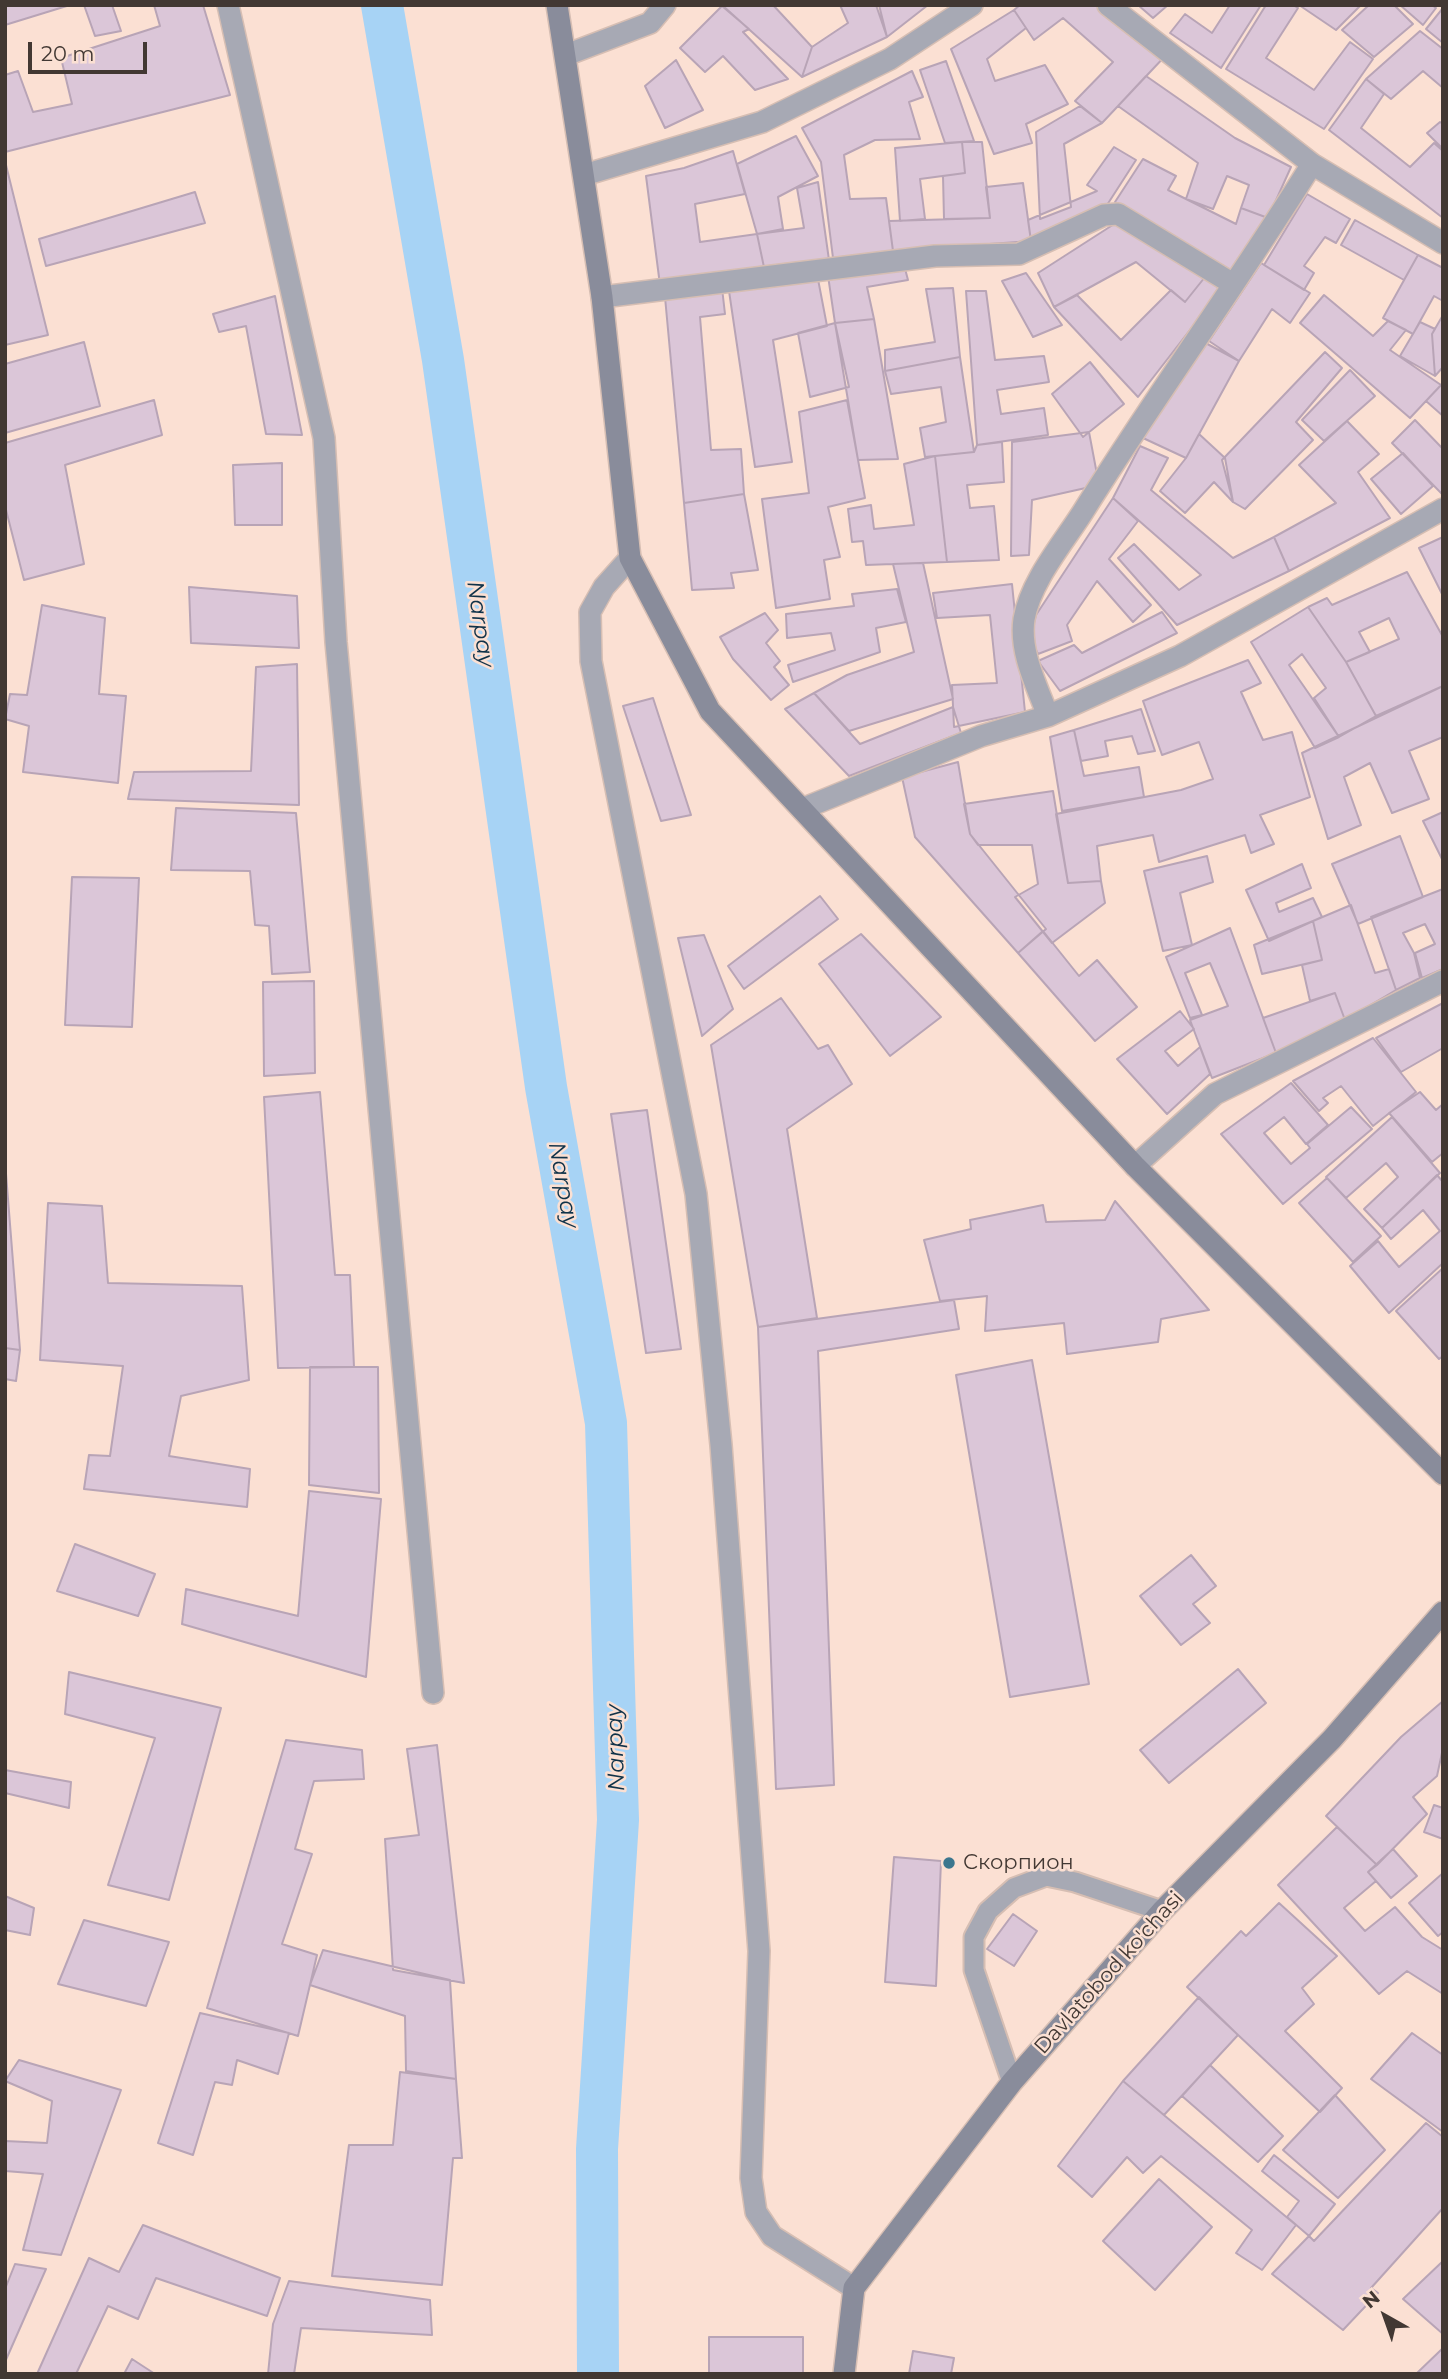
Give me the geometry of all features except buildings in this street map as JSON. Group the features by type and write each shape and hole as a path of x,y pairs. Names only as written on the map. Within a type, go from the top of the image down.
{"street":[{"path":"228,5 324,438 336,642 433,1693"},
{"path":"557,5 602,297 630,558 710,711 1135,1166 1443,1474"},
{"path":"566,55 650,23 665,5"},
{"path":"583,175 762,122 890,59 972,5"},
{"path":"1108,5 1312,164 1443,243"},
{"path":"1048,716 1027,659 1024,619 1038,584 1135,430 1256,253 1312,164"},
{"path":"602,297 922,257 1019,254 1104,215 1118,214 1233,284"},
{"path":"802,809 981,736 1048,716 1180,656 1443,509"},
{"path":"630,558 604,587 590,612 590,661 696,1195 721,1445 759,1951 751,2178 757,2212 772,2236 855,2288 845,2374"},
{"path":"1135,1166 1215,1094 1443,981"},
{"name":"Davlatobod ko'chasi","path":"855,2288 1012,2082 1163,1911 1332,1739 1443,1612"}],"lane":[{"path":"1012,2082 974,1970 974,1937 988,1911 1014,1888 1045,1876 1075,1882 1163,1911"}],"waterway":[{"name":"Narpay","path":"382,5 443,360 546,1087 606,1423 618,1820 597,2149 598,2374"}],"place":[{"name":"Скорпион","path":"949,1863"}]}
